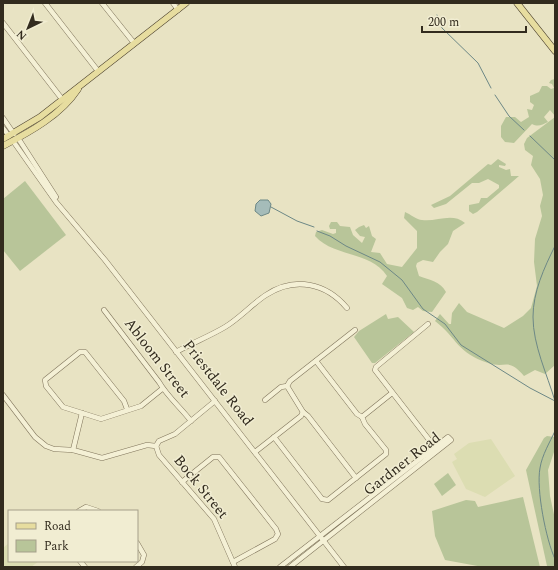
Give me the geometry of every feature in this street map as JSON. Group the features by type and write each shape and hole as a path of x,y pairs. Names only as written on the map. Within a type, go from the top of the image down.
{"main road":[{"path":"3,146 11,138 62,99 79,88 98,71 186,3"},
{"path":"517,3 555,51"},
{"path":"11,138 53,114 72,97 79,88"}],"street":[{"path":"45,3 98,71"},
{"path":"102,3 134,43"},
{"path":"173,3 178,10"},
{"path":"3,23 62,99"},
{"name":"Priestdale Road","path":"3,118 11,138"},
{"name":"Priestdale Road","path":"3,128 35,175 215,401 344,567"},
{"path":"176,352 226,327 266,295 280,287 292,284 305,284 322,288 340,300 347,308"},
{"name":"Abloom Street","path":"104,310 159,382 162,389 168,393 191,421"},
{"path":"428,324 375,368 376,372 436,449"},
{"path":"265,400 281,387 286,386 355,330"},
{"path":"127,409 124,401 90,356 82,351 46,378 45,383 61,405 101,419 127,409 141,406 162,389"},
{"path":"274,437 322,499 328,500 386,454 386,450 362,418 357,414 316,361"},
{"path":"286,386 303,412 308,416 356,478"},
{"path":"362,418 392,393"},
{"path":"3,395 25,425 40,441 54,449 73,450 102,458 147,444 156,446 159,441 175,434 215,401"},
{"path":"255,452 301,416 303,412"},
{"path":"73,450 82,413"},
{"name":"Bock Street","path":"156,446 159,455 214,519 234,565"},
{"name":"Gardner Road","path":"280,567 436,449"},
{"name":"Gardner Road","path":"290,567 299,564 324,541 436,449"},
{"path":"182,482 213,457 219,457 276,529 278,534 275,539 234,565"},
{"path":"81,510 86,507 95,510"},
{"path":"136,567 144,559 144,555 138,545"}],"green space":[{"path":"555,79 555,116 550,110 544,117 548,122 540,125 532,124 514,143 505,142 501,137 501,126 506,117 515,117 521,122 529,117 527,109 532,110 534,105 530,102 530,96 539,92 542,86 547,86 551,89 554,88 552,84 549,83 551,80"},
{"path":"555,117 555,365 545,374 535,370 524,376 519,370 510,365 494,365 470,355 463,350 435,321 440,314 449,324 451,324 452,313 459,303 467,312 504,328 523,316 531,308 537,286 534,262 535,239 542,216 540,206 543,195 540,179 531,165 533,156 525,150 524,144 527,138"},
{"path":"498,159 506,164 505,166 499,165 499,167 506,170 510,169 511,176 519,176 477,212 473,214 469,211 469,205 479,203 481,198 487,198 499,188 499,185 488,179 479,183 472,183 446,204 434,208 431,205 450,196 488,164 491,165"},
{"path":"25,181 66,235 20,271 3,250 3,199"},
{"path":"405,212 420,220 455,218 465,223 453,231 448,244 433,262 423,260 417,263 416,266 419,276 438,283 446,292 432,312 423,311 418,307 413,310 407,308 402,298 382,284 387,276 380,268 372,262 332,248 315,236 316,232 322,230 333,234 336,233 336,229 330,229 329,226 331,222 337,222 340,226 350,227 353,235 362,243 365,237 360,236 355,230 364,225 366,228 369,226 372,236 376,239 371,252 380,253 387,264 402,267 417,248 417,231 404,218"},
{"path":"386,314 388,319 398,317 414,332 375,363 372,363 354,337 359,331"},
{"path":"547,436 555,437 554,452 548,470 550,496 555,519 555,567 547,566 526,470 544,438"},
{"path":"491,439 515,476 485,497 466,489 452,462 457,459 454,454 469,443"},
{"path":"448,473 456,485 442,496 434,484"},
{"path":"523,497 540,567 483,567 445,560 435,536 432,511 466,500 475,501 478,507"},
{"path":"8,544 8,562 38,562 31,567 3,567 3,548"}],"water":[{"path":"260,200 268,200 271,204 269,213 261,216 255,211 256,204"}],"waterway":[{"path":"437,15 442,28 478,63 491,88"},
{"path":"495,95 509,116 524,130"},
{"path":"530,136 555,160"},
{"path":"271,207 297,221 314,227"},
{"path":"317,231 330,236 346,246 380,262 402,280 423,309 445,324 461,345 530,388 555,401"},
{"path":"555,246 537,289 533,308 533,317 535,338 555,401"},
{"path":"555,431 542,458 539,477 539,488 545,527 555,559"}]}
